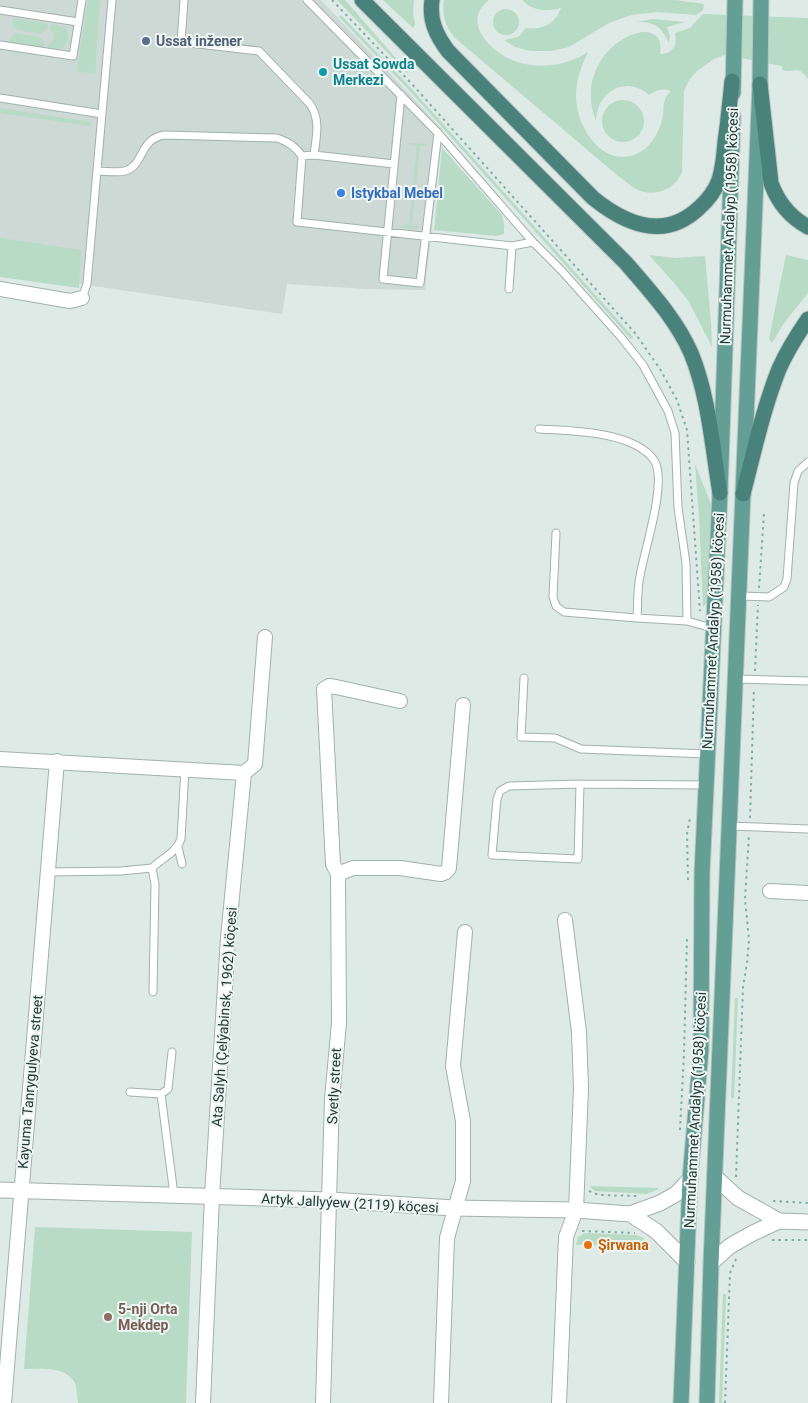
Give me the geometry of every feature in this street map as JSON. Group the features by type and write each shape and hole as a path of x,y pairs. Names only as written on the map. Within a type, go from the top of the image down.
{"highway":[{"path":"362,0 626,263 665,308 690,353 705,397 720,493"},
{"path":"432,0 432,20 435,30 448,51 592,198 619,217 640,225 664,226 683,220 714,192 722,173 732,81"},
{"path":"760,84 771,183 782,205 791,215 808,227"},
{"path":"743,494 759,431 779,368 793,341 808,319"}],"main road":[{"name":"Nurmuhammet Andalyp (1958) köçesi","path":"681,1403 690,1180 701,1050 702,873 707,754 706,626 720,493 733,140 734,0"},
{"name":"Nurmuhammet Andalyp (1958) köçesi","path":"707,1403 711,1263 760,84 761,0"}],"street":[{"path":"0,289 70,301 82,298"},
{"name":"Ata Salyh (Çelýabinsk, 1962) köçesi","path":"203,1403 212,1196 228,938 244,773 255,764 265,636"},
{"name":"Svetly street","path":"323,1403 332,1099 339,1023 338,874 334,864 324,689 329,686 336,686 400,701"},
{"path":"338,874 353,868 400,868 442,874 449,868 463,705"},
{"path":"0,759 244,773"},
{"name":"Kayuma Tanrygulyeva street","path":"4,1403 57,761"},
{"path":"770,891 808,893"},
{"path":"559,1403 566,1237 576,1210 581,1088 579,1042 565,920"},
{"path":"441,1403 447,1238 463,1181 463,1121 453,1066 465,932"},
{"name":"Nurmuhammet Andalyp (1958) köçesi","path":"715,1177 738,1198 779,1221"},
{"name":"Artyk Jallyýew (2119) köçesi","path":"0,1190 330,1200 454,1208 576,1210 630,1214 660,1203 676,1194 690,1180"},
{"name":"Nurmuhammet Andalyp (1958) köçesi","path":"630,1214 656,1230 687,1262"},
{"path":"711,1263 730,1246 779,1221 808,1222"}],"lane":[{"path":"0,45 73,56 82,0"},
{"path":"82,298 87,284 112,0"},
{"path":"184,0 181,42 260,51 310,104 317,120 314,156"},
{"path":"307,0 438,134 533,242 620,336 643,365 668,411 675,433 678,508 686,563 688,621"},
{"path":"0,10 78,22"},
{"path":"401,95 382,279 420,283 438,134"},
{"path":"0,98 102,114"},
{"path":"97,171 123,172 130,169 135,165 147,144 156,136 277,138 293,145 302,156 297,222 512,246 533,242"},
{"path":"302,156 394,164"},
{"path":"509,289 512,246"},
{"path":"539,429 592,432 627,442 646,452 656,464 658,472 656,505 639,577 637,618"},
{"path":"739,596 768,597 784,587 787,579 794,483 798,471 808,462"},
{"path":"556,533 553,597 556,606 564,612 688,621 706,626"},
{"path":"524,678 521,737 555,738 581,750 707,754"},
{"path":"735,679 808,681"},
{"path":"48,872 121,871 152,868 178,848 182,839 186,769"},
{"path":"580,784 578,859 492,855 497,799 500,791 510,786 580,784 706,785"},
{"path":"730,826 808,829"},
{"path":"178,848 182,864"},
{"path":"152,868 154,884 153,992"},
{"path":"130,1092 161,1094 168,1089 172,1052"},
{"path":"161,1094 174,1195"}],"path":[{"path":"332,0 419,92 635,333 660,369 677,400 687,430 700,608 706,626"},
{"path":"737,1181 735,1172 743,987 748,963 749,940 745,899 758,596 764,514"},
{"path":"688,885 686,862 687,834 692,811"},
{"path":"680,1131 687,930"},
{"path":"586,1186 588,1190 599,1195 644,1196"},
{"path":"766,1201 808,1203"},
{"path":"580,1232 584,1230 639,1234"},
{"path":"767,1241 808,1240"},
{"path":"725,1403 730,1274 733,1264 738,1257"}],"shaded area":[{"path":"0,0 321,0 443,130 425,290 366,289 287,284 282,314 0,272"}],"green space":[{"path":"88,0 100,0 95,74 77,71"},
{"path":"337,0 345,0 407,73"},
{"path":"383,0 414,0 413,13 415,24 413,28"},
{"path":"444,0 489,0 480,9 477,19 479,29 492,47 511,60 530,65 547,66 564,63 588,52 577,84 577,109 587,134 605,152 616,156 629,156 642,151 650,144 662,120 665,99 671,91 660,90 649,95 631,86 614,89 601,101 596,121 591,95 595,72 606,54 620,41 636,33 650,33 659,39 660,54 664,54 671,51 675,45 675,33 690,28 703,14 808,18 808,79 801,72 782,70 782,66 725,55 714,59 697,71 689,80 684,91 682,172 679,178 674,184 663,191 643,192 617,175 455,38 445,21 443,11"},
{"path":"522,0 675,0 704,4 703,10 696,15 657,12 631,15 609,23 569,47 551,51 531,51 515,47 504,40 518,37 526,28 532,29 548,25 556,18 561,8 540,10 526,4"},
{"path":"506,9 515,13 519,22 515,31 506,35 497,31 493,22 497,13"},
{"path":"341,15 410,87 633,337 631,339 408,89 339,17"},
{"path":"13,18 48,24 47,29 41,34 17,30 12,24"},
{"path":"653,19 685,22 667,27 670,36 669,43 660,29 653,24 637,22"},
{"path":"51,24 65,27 67,30 67,42 61,49 47,48 54,38 54,34 50,30"},
{"path":"16,33 40,37 45,43 44,48 9,42 10,38"},
{"path":"623,100 638,106 644,121 638,136 623,142 608,136 602,121 608,106"},
{"path":"0,108 91,122 91,126 0,113"},
{"path":"409,143 428,144 427,146 420,146 412,225 419,226 417,229 402,228 401,226 409,224 417,145"},
{"path":"442,148 502,215 504,234 496,236 434,230"},
{"path":"0,238 81,250 79,288 0,277"},
{"path":"649,255 675,258 705,256 712,347 689,302"},
{"path":"786,255 808,260 808,293 784,323 772,343 769,339"},
{"path":"695,464 711,504 707,602 703,607 699,516"},
{"path":"735,998 738,998 734,1098 731,1098"},
{"path":"589,1186 659,1189 647,1194 595,1191"},
{"name":"5-nji Orta Mekdep","path":"35,1227 192,1232 186,1403 78,1403 75,1383 66,1374 45,1369 24,1369"},
{"path":"585,1233 636,1235 644,1238 642,1246 616,1246 615,1243 606,1243 606,1246 591,1245 590,1242 583,1241 582,1245 576,1245 578,1237"},
{"path":"723,1294 726,1294 722,1403 719,1403"}],"place":[{"name":"Ussat inžener","path":"146,41"},
{"name":"Ussat Sowda Merkezi","path":"323,72"},
{"name":"Istykbal Mebel","path":"341,193"},
{"name":"Şirwana","path":"588,1245"},
{"name":"5-nji Orta Mekdep","path":"108,1317"}]}
